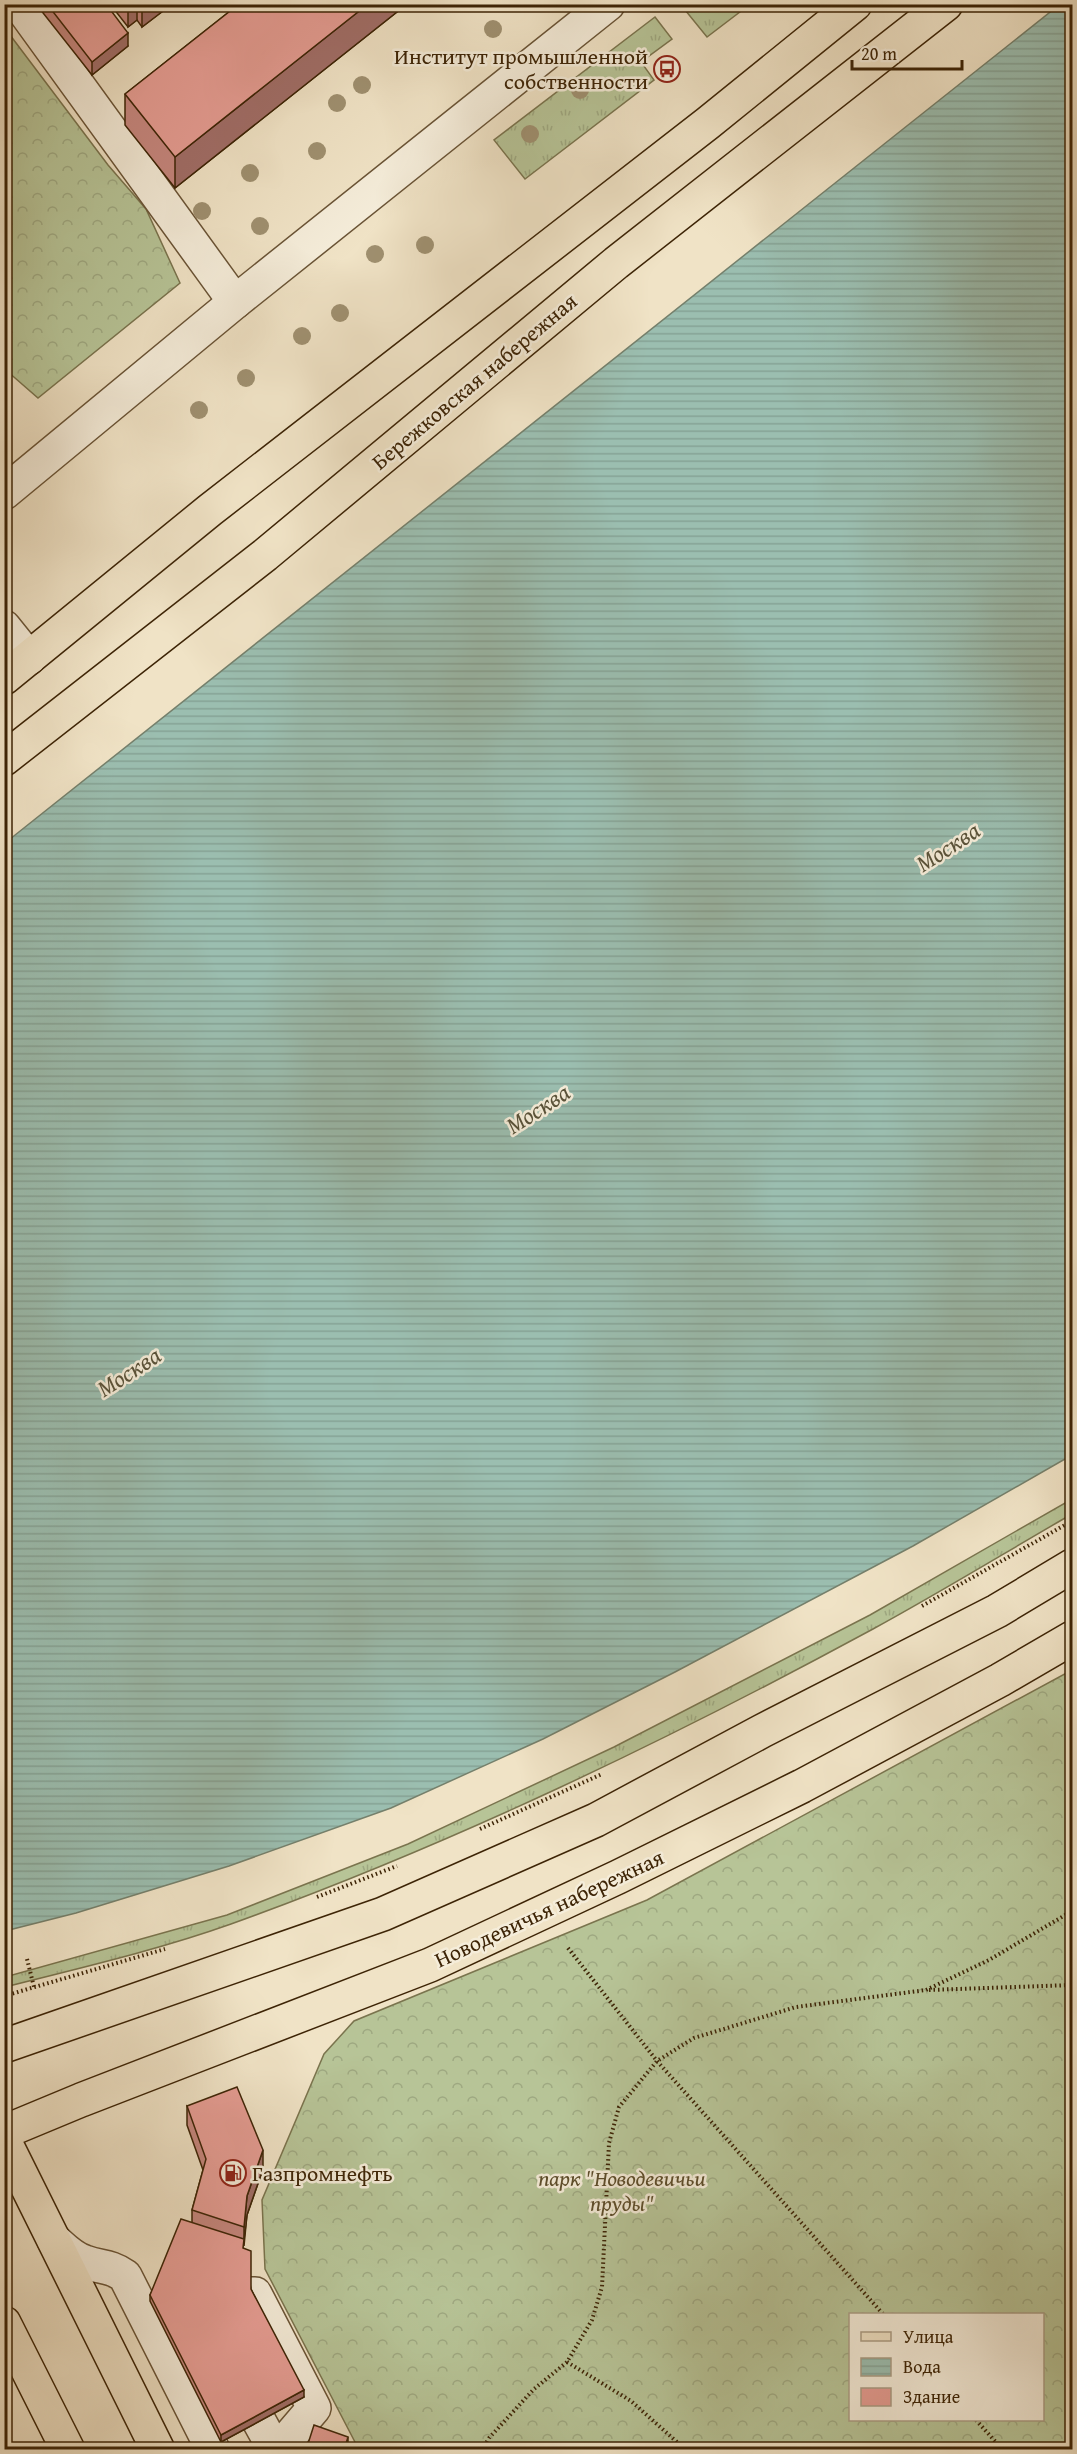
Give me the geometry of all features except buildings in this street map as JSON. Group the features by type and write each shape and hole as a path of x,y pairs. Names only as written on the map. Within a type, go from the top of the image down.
{"main road":[{"path":"17,668 210,510 708,123 855,4"},
{"name":"Бережковская набережная","path":"4,759 274,548 616,263 946,4"},
{"path":"4,2046 383,1914 596,1820 762,1731 997,1611 1072,1566"},
{"name":"Новодевичья набережная","path":"4,2132 441,1960 618,1877 802,1786 1000,1680 1072,1638"},
{"path":"4,2140 158,2450"},
{"path":"8,2337 68,2450"}],"lane":[{"path":"19,4 235,302"},
{"path":"4,493 235,302 608,4"},
{"path":"4,627 17,668"},
{"path":"54,2240 71,2256 87,2263 113,2268 125,2276 159,2280"},
{"path":"125,2276 213,2450"},
{"path":"251,2294 255,2294 314,2408 276,2450 259,2421"}],"path":[{"path":"916,1610 1072,1521"},
{"path":"474,1832 610,1770"},
{"path":"315,1897 401,1865"},
{"path":"926,1990 989,1960 1072,1911"},
{"path":"4,1996 175,1946"},
{"path":"568,1948 657,2061 882,2313"},
{"path":"27,1959 34,1987"},
{"path":"482,2450 489,2439 534,2389 567,2362 592,2320 602,2288 609,2143 619,2107 657,2061 694,2038 796,2007 926,1990 1072,1985"},
{"path":"567,2362 631,2401 686,2450"},
{"path":"977,2421 1003,2450"}],"green space":[{"path":"681,5 749,5 707,37"},
{"path":"655,17 672,39 641,62 654,80 525,179 494,140"},
{"path":"4,27 108,165 146,209 180,283 38,398 7,371 10,326 4,312"},
{"path":"1072,1499 1072,1514 898,1615 717,1711 558,1788 396,1860 231,1924 90,1966 5,1987 5,1977 227,1915 408,1844 614,1747 870,1615"},
{"name":"парк \"Новодевичьи пруды\"","path":"1072,1670 1072,2449 354,2449 356,2444 265,2269 262,2200 324,2054 354,2021 647,1900"}],"water":[{"name":"Москва","path":"1059,5 1072,5 1072,1455 913,1546 675,1672 543,1739 391,1808 229,1866 76,1913 5,1931 5,843"}],"place":[{"name":"Институт промышленной собственности","path":"667,69"},
{"name":"Газпромнефть","path":"233,2173"}]}
